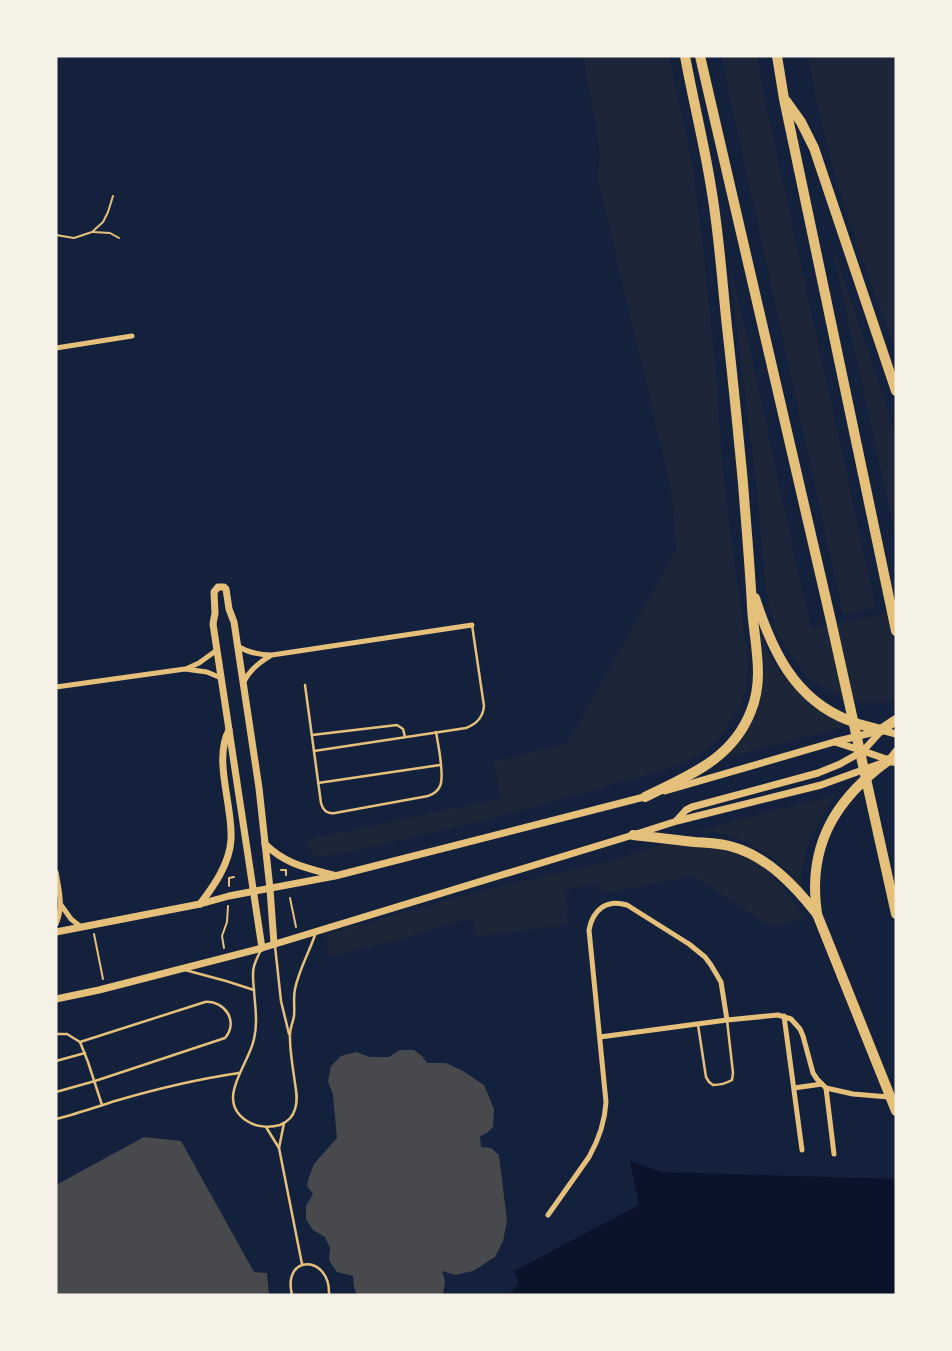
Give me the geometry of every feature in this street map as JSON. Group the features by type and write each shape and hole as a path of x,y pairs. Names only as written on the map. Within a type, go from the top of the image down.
{"highway":[{"path":"645,797 712,762 732,743 741,732 756,696 758,670 734,383 717,229 707,164 685,56"},
{"path":"700,56 831,621 896,914"},
{"path":"777,56 784,99 896,631"},
{"path":"784,99 801,122 814,148 896,391"},
{"path":"752,588 764,626 785,668 814,701 837,715 881,730 896,720"},
{"path":"893,759 877,769 855,789 829,826 823,838 816,863 814,888 817,914 896,1111"},
{"path":"634,835 722,844 745,851 779,874 817,914"}],"street":[{"path":"56,348 132,336"},
{"path":"262,948 213,624 215,613 214,592 218,587 224,587 227,592 229,609 234,622 259,788 274,944"},
{"path":"237,646 254,654 272,654 472,625"},
{"path":"185,669 217,650"},
{"path":"243,683 257,664 272,654"},
{"path":"56,687 185,669 207,672 221,678"},
{"path":"56,932 336,876 645,797 881,730 896,724"},
{"path":"200,904 215,884 225,864 230,848 231,830 222,757 224,742 229,729"},
{"path":"881,730 896,734"},
{"path":"677,821 682,814 692,807 818,773 840,764 864,751 881,730"},
{"path":"834,742 893,759"},
{"path":"56,999 105,989 262,948 677,821 821,785 893,759 896,751"},
{"path":"265,844 277,855 292,863 336,876"},
{"path":"56,872 61,905 56,924"},
{"path":"548,1215 589,1156 603,1124 606,1102 589,930 593,917 597,912 602,907 614,903 627,904 689,944 705,957 721,982 728,1020"},
{"path":"61,905 71,919 81,927"},
{"path":"600,1037 728,1020 772,1015 784,1016 800,1029 811,1067 817,1079 824,1086 836,1091 853,1094 896,1097"},
{"path":"784,1016 802,1150"},
{"path":"794,1088 824,1086"},
{"path":"824,1086 834,1154"}],"lane":[{"path":"314,751 471,726 479,720 483,711 483,701 472,625"},
{"path":"305,685 322,807 329,813 428,796 436,792 441,784 436,732"},
{"path":"312,735 397,725 403,729 405,737"},
{"path":"318,783 440,765"},
{"path":"289,1036 294,1016 294,991 317,931"},
{"path":"262,948 252,971 257,1028 254,1042 240,1073 233,1102 236,1109 247,1121 266,1127 284,1123 291,1117 297,1103 297,1091 289,1036 281,1001 274,944"},
{"path":"181,969 254,990"},
{"path":"56,1092 224,1038 230,1030 231,1020 222,1006 209,1001 80,1042"},
{"path":"697,1024 706,1077 713,1085 721,1085 732,1080 733,1073 728,1020"},
{"path":"56,1034 67,1034 80,1042 102,1105"},
{"path":"56,1061 84,1053"},
{"path":"56,1119 208,1077 240,1073"},
{"path":"279,1148 284,1123"},
{"path":"266,1127 279,1148 302,1264"},
{"path":"292,1295 290,1285 294,1273 302,1264 315,1266 321,1271 326,1277 329,1295"}],"path":[{"path":"92,232 103,222 113,196"},
{"path":"56,235 74,238 100,231 110,232 119,238"},
{"path":"281,870 286,870 286,875"},
{"path":"225,958 222,936 227,922 229,878 234,877"},
{"path":"290,898 297,937"},
{"path":"92,925 105,989"}],"shaded area":[{"path":"583,56 669,56 693,167 702,239 717,380 726,499 746,644 748,668 746,689 739,709 717,742 696,757 668,769 488,820 348,852 314,857 305,840 501,798 493,762 567,743 676,550 671,489 597,176 600,156"},
{"path":"721,56 757,56 876,608 843,615"},
{"path":"808,56 896,56 896,351 867,274 833,169 823,131"},
{"path":"830,238 896,434 896,539"},
{"path":"729,264 749,343 812,629 896,611 896,699 886,704 851,700 814,684 793,659 778,634 770,610 765,582 758,500"},
{"path":"759,626 770,655 784,676 814,704 846,726 700,766 728,746 761,689 764,669"},
{"path":"836,795 810,840 806,851 801,890 778,862 752,845 722,834 693,832 771,811"},
{"path":"687,841 708,842 752,859 770,873 794,902 805,919 771,927 693,876 606,893 591,884 563,891 568,916 567,925 476,937 472,918 394,941 328,957 327,934 509,884 599,864 661,845"},
{"path":"630,1161 662,1172 896,1179 896,1295 509,1295 519,1283 514,1271 639,1205"}],"building":[{"path":"400,1050 414,1050 427,1063 446,1063 463,1071 484,1085 494,1109 493,1127 487,1133 480,1136 481,1147 491,1148 499,1155 507,1221 503,1241 495,1257 473,1271 455,1275 442,1271 445,1281 443,1295 357,1295 353,1276 337,1272 329,1260 330,1248 325,1237 313,1230 306,1219 306,1206 313,1194 307,1186 314,1164 337,1138 333,1095 328,1081 331,1066 341,1056 356,1052 370,1057 389,1057"},
{"path":"144,1137 181,1141 254,1272 267,1273 269,1295 56,1295 56,1185"}]}
